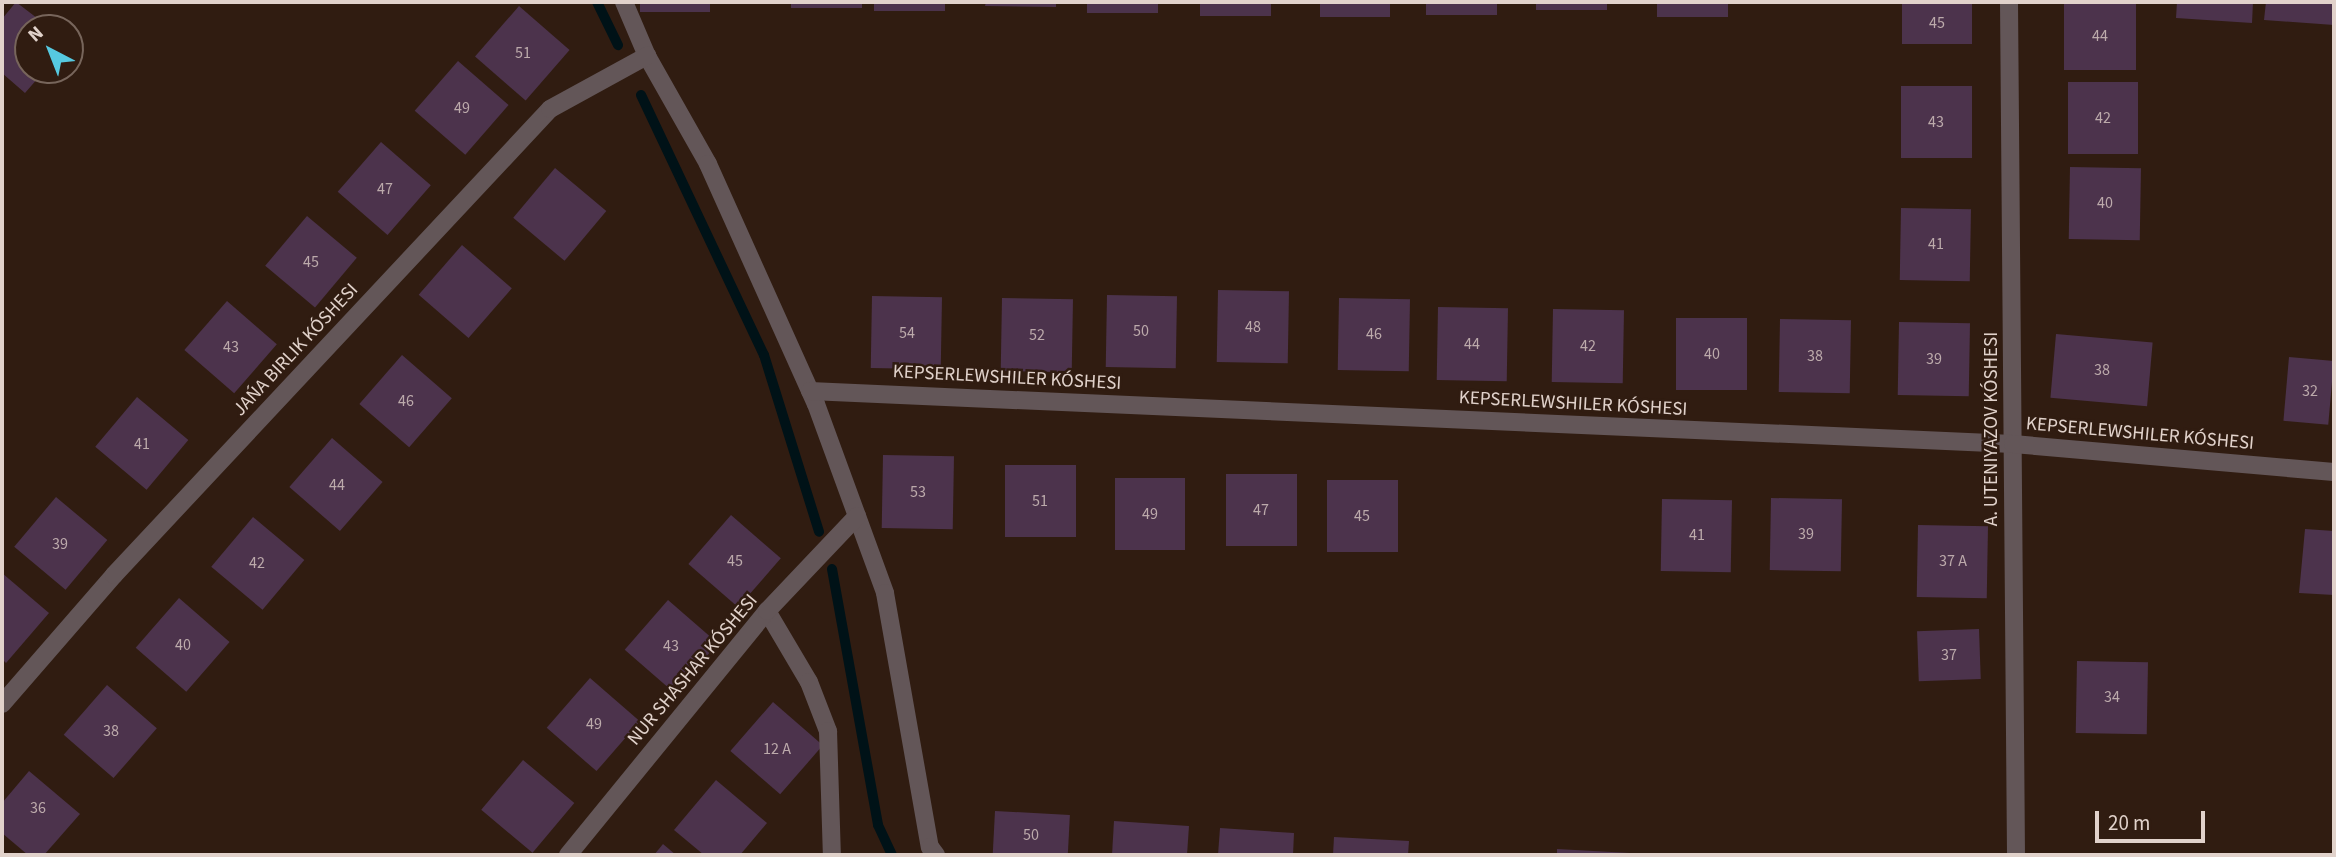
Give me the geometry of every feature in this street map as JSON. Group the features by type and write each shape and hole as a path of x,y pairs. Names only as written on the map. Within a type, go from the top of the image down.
{"street":[{"path":"624,2 647,57 708,164 810,391 886,593 930,846 936,855"},
{"name":"A. UTENIYAZOV KÓSHESI","path":"2009,2 2016,855"},
{"name":"JAŃA BIRLIK KÓSHESI","path":"2,704 114,575 550,109 647,57"},
{"name":"KEPSERLEWSHILER KÓSHESI","path":"810,391 2013,444 2334,472"},
{"name":"NUR SHASHAR KÓSHESI","path":"568,855 767,611 857,516"},
{"path":"767,611 808,682 828,731 832,855"}],"building":[{"path":"16,2 32,14 14,14 14,83 2,73 2,19"},
{"path":"640,2 710,2 710,12 640,12"},
{"path":"791,2 862,2 862,8 791,8"},
{"path":"874,2 945,2 945,11 874,11"},
{"path":"986,2 1056,2 1056,7 985,6"},
{"path":"1087,2 1158,2 1158,13 1087,13"},
{"path":"1200,2 1271,2 1271,16 1200,16"},
{"path":"1320,2 1390,2 1390,17 1320,17"},
{"path":"1426,2 1497,2 1497,15 1426,15"},
{"path":"1536,2 1607,2 1607,10 1536,10"},
{"path":"1657,2 1728,2 1728,17 1657,17"},
{"path":"1902,2 1972,2 1972,44 1902,44"},
{"path":"2064,2 2136,2 2136,70 2064,70"},
{"path":"2177,2 2253,2 2252,23 2176,18"},
{"path":"2266,2 2334,2 2334,25 2264,20"},
{"path":"519,6 570,50 526,101 475,57"},
{"path":"458,61 509,105 465,155 415,111"},
{"path":"2068,82 2138,82 2138,154 2068,154"},
{"path":"15,84 33,84 25,93"},
{"path":"1901,86 1972,86 1972,158 1901,158"},
{"path":"381,142 431,185 388,235 338,192"},
{"path":"2070,167 2141,168 2140,240 2069,239"},
{"path":"555,168 606,211 565,261 513,218"},
{"path":"1901,208 1971,209 1970,281 1900,280"},
{"path":"307,216 357,258 315,308 265,266"},
{"path":"462,245 512,288 469,338 419,295"},
{"path":"1218,290 1289,291 1288,363 1217,362"},
{"path":"1107,295 1177,296 1176,368 1106,367"},
{"path":"872,296 942,297 941,369 871,368"},
{"path":"1002,298 1073,299 1072,372 1001,371"},
{"path":"1339,298 1410,299 1409,371 1338,370"},
{"path":"227,301 277,344 234,393 184,350"},
{"path":"1438,307 1508,308 1507,381 1437,380"},
{"path":"1553,309 1624,310 1623,383 1552,382"},
{"path":"1676,318 1747,318 1747,390 1676,390"},
{"path":"1780,319 1851,320 1850,393 1779,392"},
{"path":"1899,322 1970,323 1969,396 1898,395"},
{"path":"2056,334 2153,342 2147,406 2050,398"},
{"path":"402,355 452,398 409,447 359,404"},
{"path":"2289,357 2334,361 2328,425 2283,421"},
{"path":"137,397 188,440 147,490 95,447"},
{"path":"332,438 383,482 340,531 289,487"},
{"path":"883,455 954,456 953,529 882,528"},
{"path":"1005,465 1076,465 1076,537 1005,537"},
{"path":"1226,474 1297,474 1297,546 1226,546"},
{"path":"1115,478 1185,478 1185,550 1115,550"},
{"path":"1327,480 1398,480 1398,552 1327,552"},
{"path":"56,497 107,540 66,590 14,547"},
{"path":"1771,498 1842,499 1841,571 1770,570"},
{"path":"1662,499 1732,500 1731,572 1661,571"},
{"path":"731,515 781,558 738,607 688,564"},
{"path":"253,517 304,560 263,610 211,567"},
{"path":"1918,525 1988,526 1987,598 1917,597"},
{"path":"2305,529 2334,531 2334,595 2299,593"},
{"path":"2,573 49,613 6,663 2,659"},
{"path":"179,598 230,642 186,692 136,648"},
{"path":"668,600 718,643 675,693 625,650"},
{"path":"1979,629 1981,679 1919,681 1917,631"},
{"path":"2077,661 2148,662 2147,734 2076,733"},
{"path":"590,678 640,721 597,771 547,728"},
{"path":"107,685 157,728 114,778 64,735"},
{"path":"773,702 823,745 780,794 730,751"},
{"path":"523,760 574,803 533,853 481,810"},
{"path":"29,771 80,814 44,855 28,855 2,833 2,803"},
{"path":"716,780 767,823 740,855 704,855 674,830"},
{"path":"995,811 1070,815 1068,855 993,855"},
{"path":"1114,821 1189,826 1187,855 1112,855"},
{"path":"1220,828 1294,833 1293,855 1218,855"},
{"path":"1334,837 1409,841 1408,855 1333,855"},
{"path":"663,844 676,855 654,855"},
{"path":"1557,849 1630,853 1630,855 1557,855"}],"waterway":[{"path":"597,2 618,45"},
{"path":"641,95 764,355 819,532"},
{"path":"832,569 878,825 892,855"}]}
